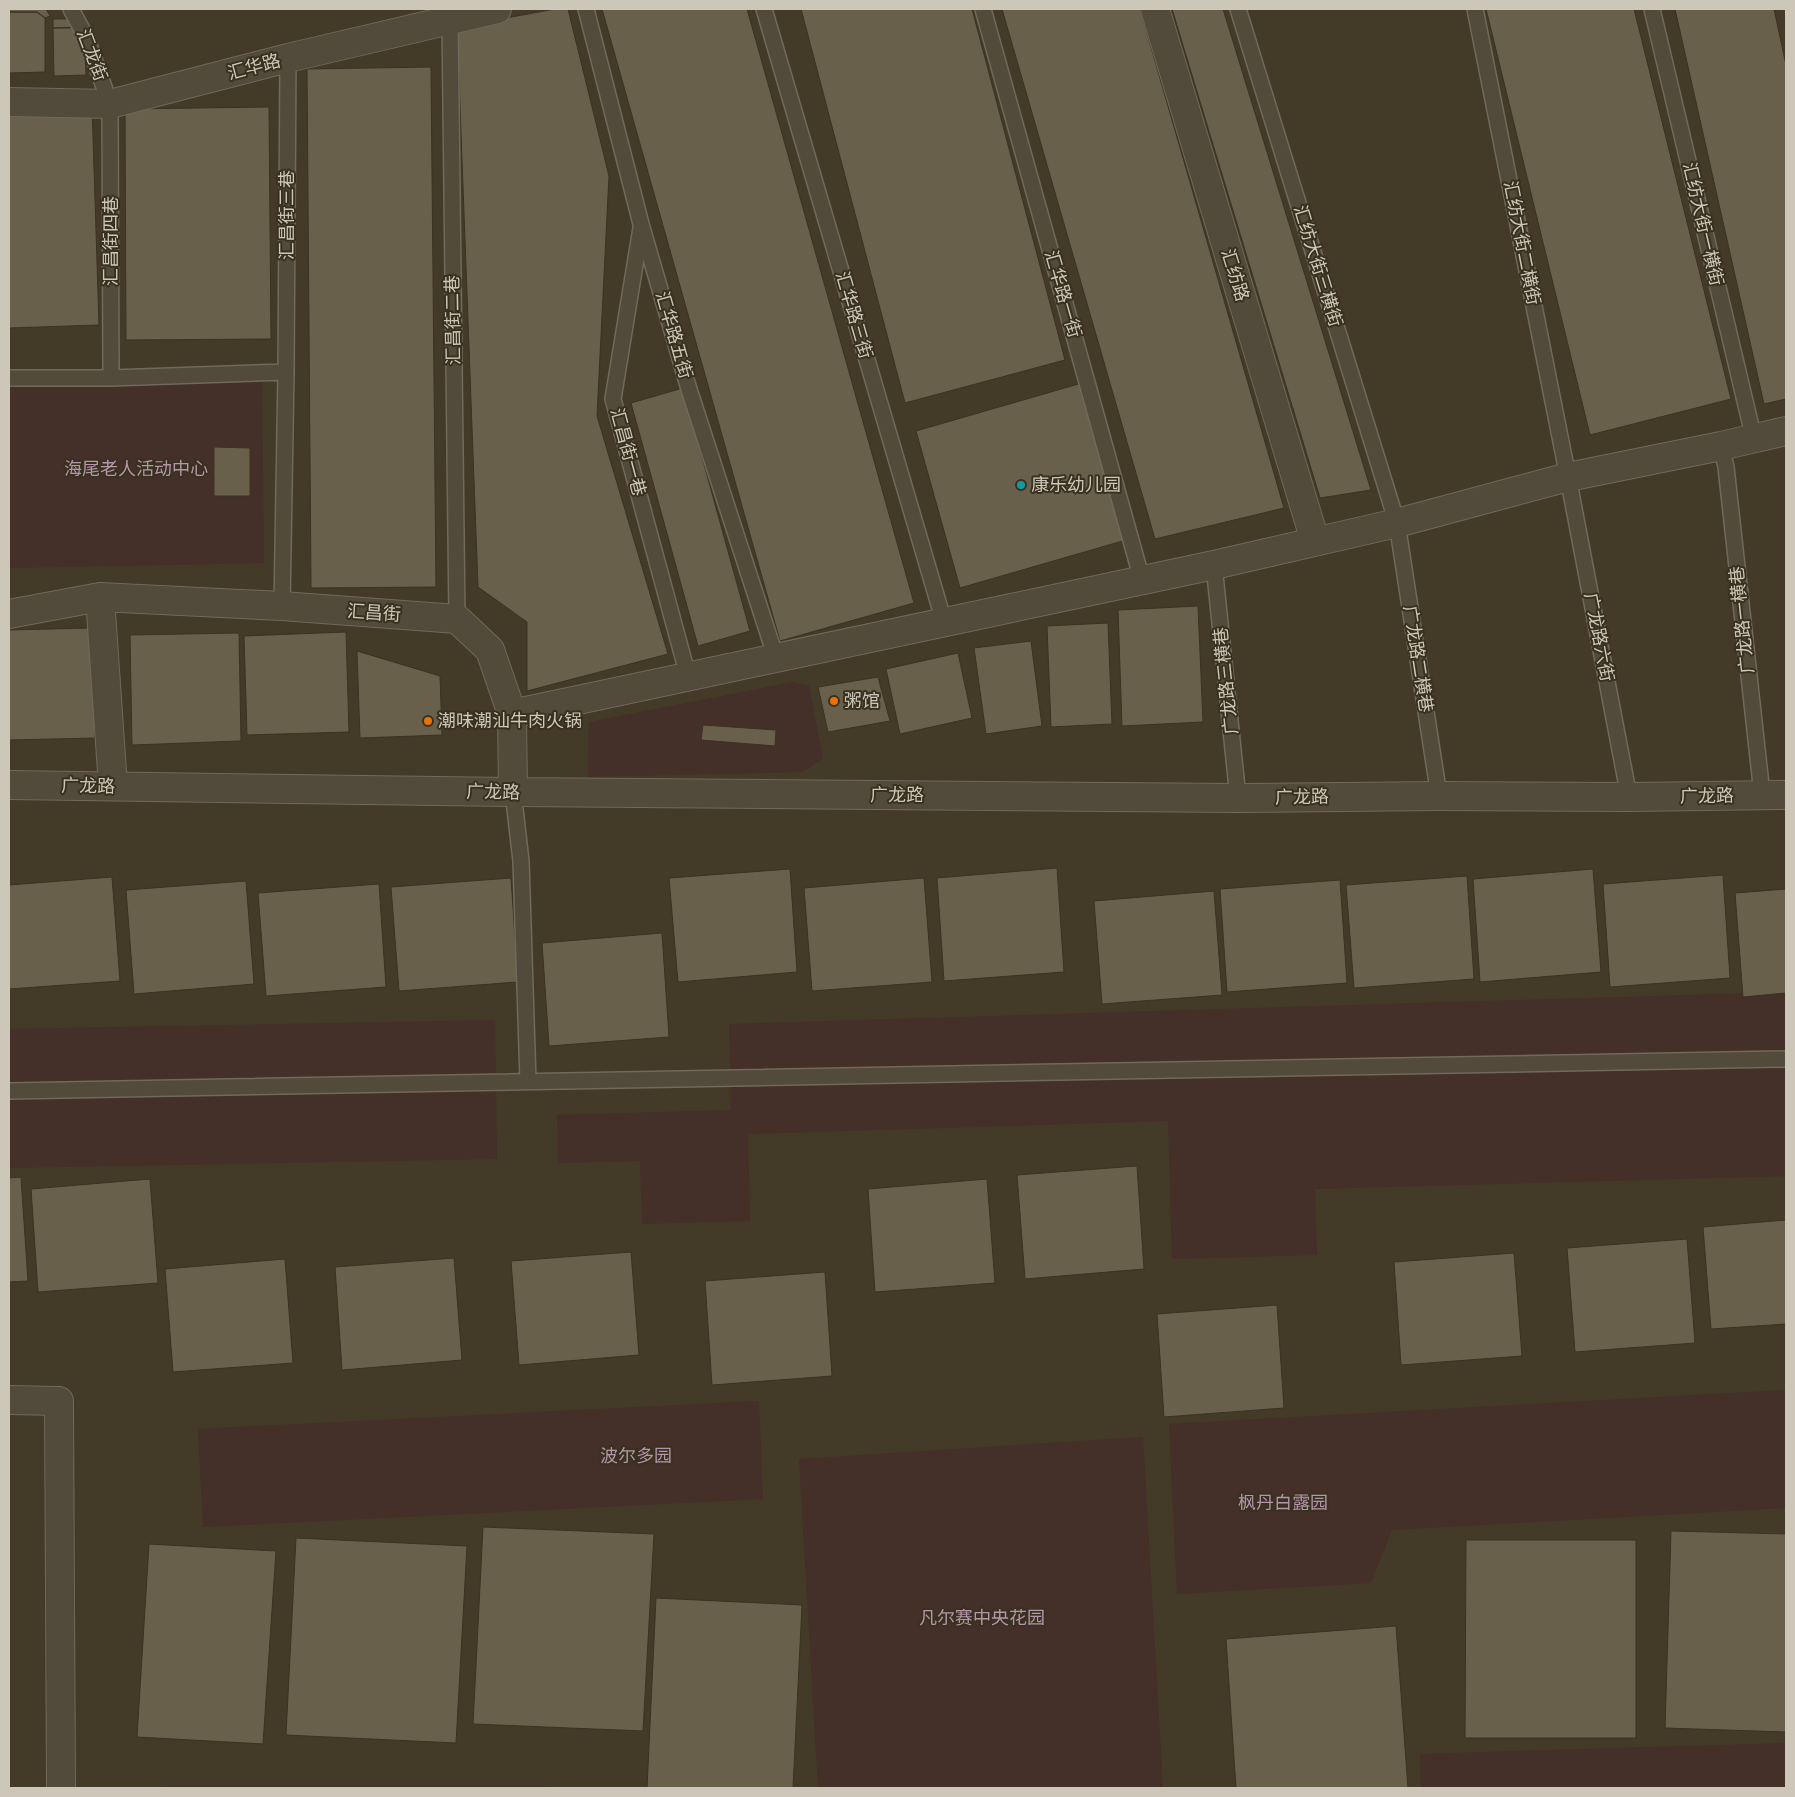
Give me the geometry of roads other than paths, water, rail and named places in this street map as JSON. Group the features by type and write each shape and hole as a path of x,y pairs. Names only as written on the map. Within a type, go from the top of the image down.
{"street":[{"name":"汇华路","path":"9,102 110,104 288,58 497,9"},
{"name":"汇纺路","path":"1155,9 1315,541"},
{"path":"512,714 1214,565 1397,523 1568,476 1722,446 1786,431"},
{"path":"100,597 113,786"},
{"name":"汇昌街","path":"9,614 100,597 282,606 456,619"},
{"path":"456,619 490,650 512,714 513,792"},
{"name":"广龙路","path":"9,785 513,792 1238,798 1774,795"},
{"path":"9,1400 59,1401 61,1788"}],"lane":[{"name":"汇龙街","path":"70,9 87,39 110,104"},
{"name":"汇华路五街","path":"586,9 641,224 688,386 776,658"},
{"name":"汇华路三街","path":"764,9 944,622"},
{"name":"汇华路一街","path":"983,9 1142,580"},
{"name":"汇纺大街三横街","path":"1238,9 1397,523"},
{"name":"汇纺大街二横街","path":"1475,9 1568,476"},
{"name":"汇纺大街一横街","path":"1652,9 1754,439"},
{"name":"汇昌街二巷","path":"450,21 456,619"},
{"name":"汇昌街三巷","path":"282,606 288,58"},
{"name":"汇昌街四巷","path":"110,104 111,378"},
{"name":"汇昌街一巷","path":"641,224 613,399 688,676"},
{"path":"9,378 111,378 286,372"},
{"name":"广龙路一横巷","path":"1722,446 1774,795"},
{"name":"广龙路六街","path":"1568,476 1629,797"},
{"name":"广龙路二横巷","path":"1397,523 1439,796"},
{"name":"广龙路三横巷","path":"1214,565 1238,798"},
{"path":"513,792 521,861 528,1081"},
{"path":"9,1091 1786,1059"}],"place":[{"name":"康乐幼儿园","path":"1021,485"},
{"name":"粥馆","path":"834,701"},
{"name":"潮味潮汕牛肉火锅","path":"428,721"}],"park label":[{"name":"海尾老人活动中心","path":"136,469"},
{"name":"波尔多园","path":"636,1456"},
{"name":"枫丹白露园","path":"1283,1503"},
{"name":"凡尔赛中央花园","path":"982,1618"}]}
